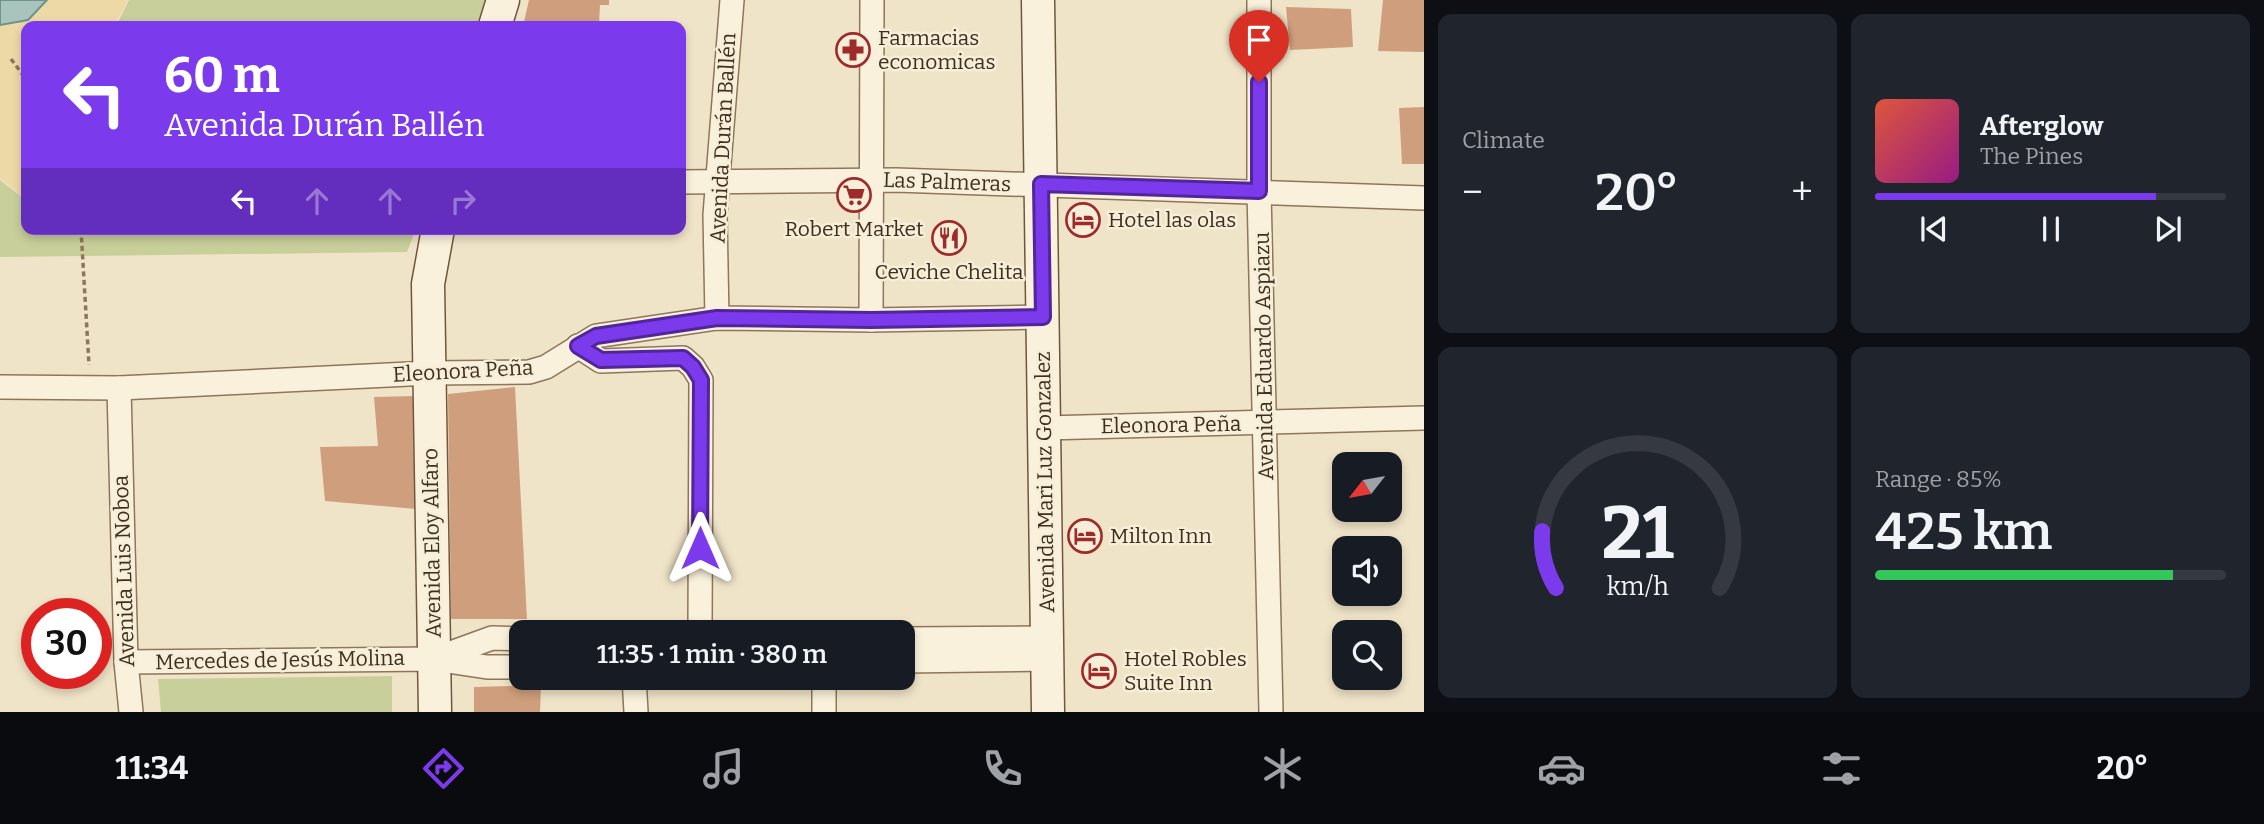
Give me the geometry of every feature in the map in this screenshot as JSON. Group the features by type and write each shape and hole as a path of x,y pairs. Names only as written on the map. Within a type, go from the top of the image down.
{"main road":[{"path":"497,21 503,0"},
{"name":"Avenida Mari Luz Gonzalez","path":"1038,0 1048,712"},
{"name":"Avenida Eloy Alfaro","path":"435,712 428,284 438,235"}],"street":[{"name":"Avenida Durán Ballén","path":"717,318 715,215 732,0"},
{"path":"871,320 872,0"},
{"name":"Avenida Eduardo Aspiazu","path":"1259,0 1259,191 1266,423 1270,712"},
{"name":"Las Palmeras","path":"686,182 872,180 1424,198"},
{"name":"Eleonora Peña","path":"0,387 119,388 430,373 529,372 547,367 596,336 717,318 871,320 1043,317"},
{"path":"578,346 601,360 683,358 701,380 700,620"},
{"name":"Avenida Luis Noboa","path":"119,388 126,662 131,712"},
{"name":"Eleonora Peña","path":"1045,428 1424,418"},
{"name":"Mercedes de Jesús Molina","path":"434,659 492,638 509,639"},
{"path":"915,640 1048,648"},
{"path":"915,660 1048,648"},
{"name":"Mercedes de Jesús Molina","path":"126,662 434,659 487,667 509,667"},
{"path":"635,690 636,712"},
{"path":"824,690 824,712"}],"path":[{"path":"11,60 21,73"},
{"path":"81,235 90,388"}],"green space":[{"path":"129,0 498,0 490,21 118,21"},
{"path":"0,180 21,196 21,235 414,235 407,252 0,257"},
{"path":"392,676 392,712 161,712 158,679"}],"sand":[{"path":"47,0 128,0 117,21 22,21 28,20"},
{"path":"21,21 21,195 0,178 0,25"}],"water":[{"path":"0,0 47,0 28,20 0,25"}],"building":[{"path":"529,0 609,0 609,5 600,5 599,21 524,21"},
{"path":"1383,0 1424,0 1424,52 1378,51"},
{"path":"1286,7 1351,9 1353,47 1290,50"},
{"path":"1424,107 1424,164 1402,164 1399,108"},
{"path":"515,387 527,619 451,619 448,394"},
{"path":"415,396 416,509 325,501 320,447 378,446 374,397"},
{"path":"509,686 509,690 541,690 540,712 474,712 474,687"}],"place":[{"name":"Farmacias economicas","path":"853,50"},
{"name":"Robert Market","path":"854,195"},
{"name":"Hotel las olas","path":"1083,220"},
{"name":"Ceviche Chelita","path":"949,238"},
{"name":"Milton Inn","path":"1085,536"},
{"name":"Hotel Robles Suite Inn","path":"1099,671"}],"route":[{"path":"700,548 701,380 683,358 601,360 578,346 596,336 717,318 871,320 1043,317 1041,184 1259,191 1259,82"}]}
